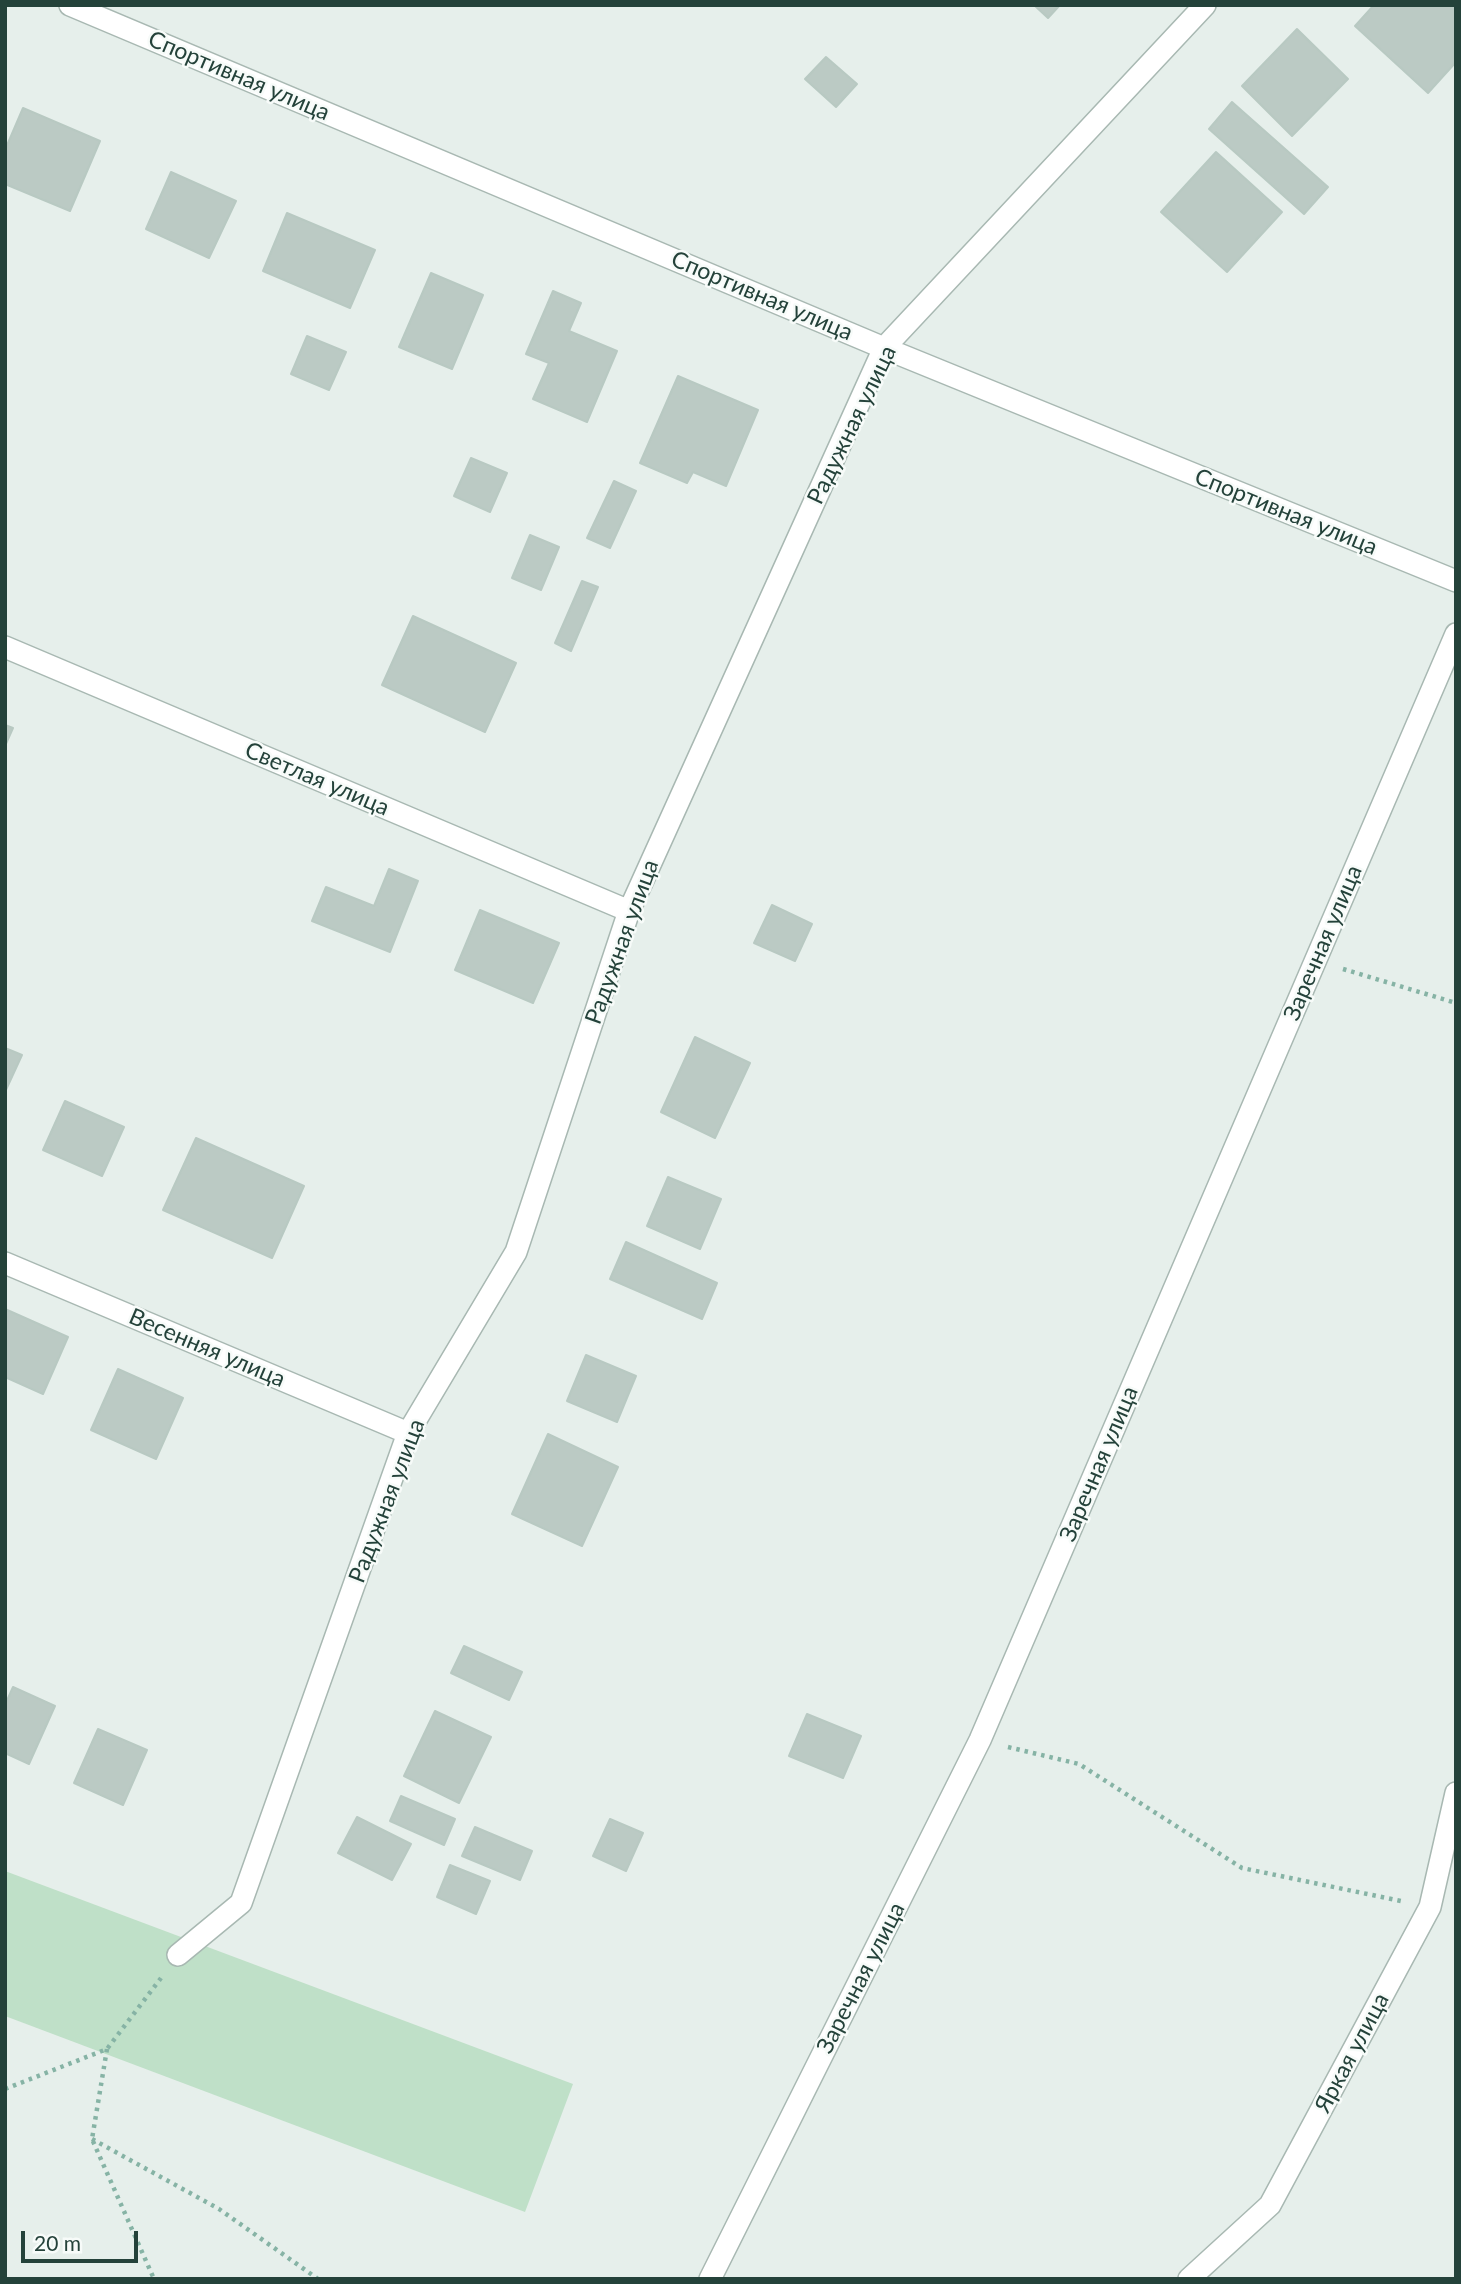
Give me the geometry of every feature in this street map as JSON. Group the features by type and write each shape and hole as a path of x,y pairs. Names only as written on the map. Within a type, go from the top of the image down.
{"street":[{"name":"Спортивная улица","path":"70,5 884,348 1456,581"},
{"name":"Радужная улица","path":"178,1955 241,1903 408,1433 516,1252 629,911 884,348 1205,5"},
{"name":"Заречная улица","path":"710,2279 980,1740 1456,634"},
{"name":"Светлая улица","path":"5,647 629,911"},
{"name":"Весенняя улица","path":"5,1264 408,1433"},
{"name":"Яркая улица","path":"1189,2279 1270,2205 1430,1908 1456,1793"}],"path":[{"path":"1315,961 1456,1003"},
{"path":"980,1740 1079,1764 1242,1868 1430,1908"},
{"path":"154,2279 92,2139 107,2049 178,1955"},
{"path":"5,2090 107,2049"},
{"path":"92,2139 219,2209 318,2279"}],"green space":[{"path":"5,1871 573,2084 525,2212 5,2016"}],"building":[{"path":"1034,5 1060,5 1048,18"},
{"path":"1374,5 1456,5 1456,62 1428,93 1355,26"},
{"path":"1297,29 1348,79 1292,136 1242,86"},
{"path":"826,57 857,84 836,107 805,79"},
{"path":"1232,102 1328,187 1304,214 1209,129"},
{"path":"23,108 100,141 70,211 5,184 5,150"},
{"path":"1216,152 1282,212 1227,272 1161,212"},
{"path":"171,172 236,201 209,258 146,229"},
{"path":"287,213 375,250 350,308 263,271"},
{"path":"431,273 483,295 452,369 399,347"},
{"path":"553,291 581,303 569,331 617,351 587,422 533,399 549,363 526,354"},
{"path":"307,336 346,352 329,390 291,374"},
{"path":"678,376 758,410 726,486 693,472 687,483 640,463"},
{"path":"471,458 507,473 490,512 454,496"},
{"path":"614,481 636,491 610,548 587,538"},
{"path":"530,535 559,547 541,590 512,578"},
{"path":"582,581 598,587 571,651 555,643"},
{"path":"413,616 516,663 485,732 382,685"},
{"path":"5,725 13,728 5,746"},
{"path":"389,869 418,881 390,952 312,921 326,887 374,906"},
{"path":"772,905 812,924 795,961 754,943"},
{"path":"480,910 559,943 533,1003 455,970"},
{"path":"695,1037 750,1063 715,1138 661,1112"},
{"path":"5,1048 22,1055 5,1092"},
{"path":"65,1101 124,1127 102,1176 43,1150"},
{"path":"196,1138 304,1186 272,1258 163,1210"},
{"path":"668,1177 721,1199 700,1249 647,1226"},
{"path":"626,1242 717,1283 702,1319 610,1279"},
{"path":"5,1309 68,1337 43,1394 5,1377"},
{"path":"586,1355 636,1376 617,1422 567,1401"},
{"path":"118,1369 183,1398 156,1459 91,1430"},
{"path":"548,1434 618,1467 582,1546 512,1514"},
{"path":"464,1646 522,1672 509,1700 451,1673"},
{"path":"13,1687 55,1706 29,1764 5,1753 5,1705"},
{"path":"435,1711 491,1737 459,1803 404,1776"},
{"path":"807,1714 861,1736 843,1778 789,1756"},
{"path":"98,1729 147,1750 123,1805 74,1783"},
{"path":"401,1796 455,1819 444,1845 390,1821"},
{"path":"357,1817 411,1844 392,1880 338,1853"},
{"path":"610,1819 643,1833 626,1871 593,1856"},
{"path":"475,1827 532,1851 520,1880 462,1856"},
{"path":"450,1865 490,1881 476,1914 437,1897"}]}
